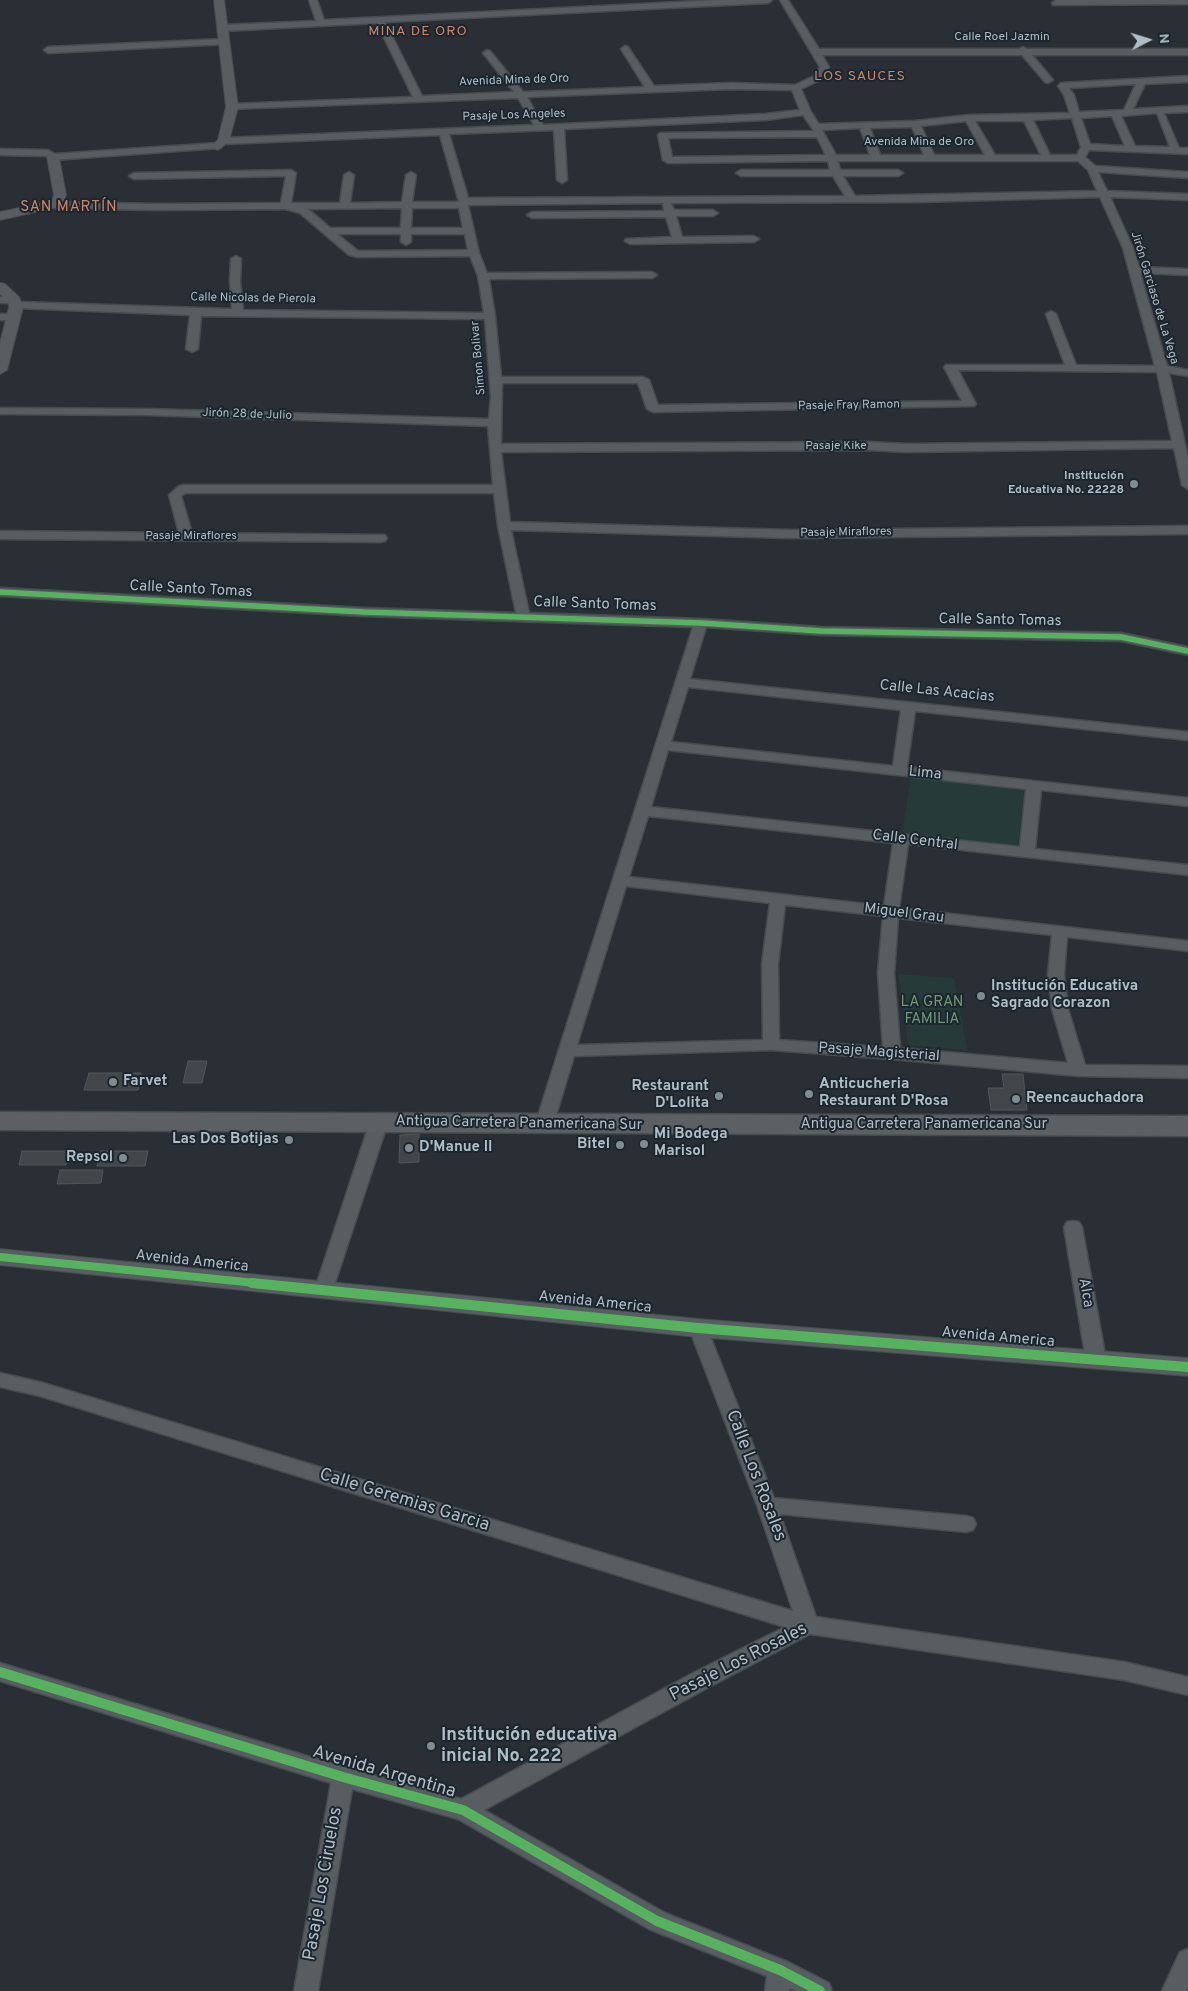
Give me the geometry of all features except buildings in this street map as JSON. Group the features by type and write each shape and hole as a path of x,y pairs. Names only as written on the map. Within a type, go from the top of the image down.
{"highway":[{"name":"Antigua Carretera Panamericana Sur","path":"0,1121 1188,1126"}],"street":[{"path":"218,0 232,107 220,144"},
{"path":"313,0 322,22"},
{"path":"223,28 379,19 464,11 768,0"},
{"path":"784,0 825,67 825,70 816,78 796,88 806,112 832,157 836,173 851,198"},
{"path":"1056,3 1188,1"},
{"path":"379,19 418,98"},
{"path":"48,50 224,42"},
{"path":"625,49 652,90"},
{"path":"1023,50 1048,80"},
{"name":"Calle Roel Jazmin","path":"816,52 1023,50 1188,52"},
{"path":"487,53 521,95 540,128"},
{"path":"1080,158 1086,147 1076,114 1064,85 1188,79"},
{"path":"1128,112 1142,81"},
{"name":"Avenida Mina de Oro","path":"232,107 740,86 796,88"},
{"path":"745,186 733,158 728,134 915,124 969,118 1027,118 1188,109"},
{"name":"Pasaje Los Angeles","path":"0,152 48,153 54,157 220,144 765,117 806,112"},
{"path":"1115,112 1132,150"},
{"path":"1161,116 1176,151"},
{"path":"969,118 991,156"},
{"path":"1027,118 1046,156"},
{"path":"915,124 930,158"},
{"path":"864,126 876,157"},
{"path":"559,127 562,180"},
{"name":"Simon Bolivar","path":"444,132 474,253 483,276 490,316 497,397 494,423 495,448 504,526 523,616"},
{"name":"Avenida Mina de Oro","path":"728,134 663,135 668,160 991,156 1080,158"},
{"path":"1086,147 1188,151"},
{"path":"54,157 60,195 58,203 54,205"},
{"name":"Jirón Garciaso de La Vega","path":"1080,158 1092,169 1128,248 1162,369 1188,485"},
{"path":"1092,169 1188,175"},
{"path":"134,176 290,173 285,206"},
{"path":"0,216 54,205 149,207 344,206 666,200 836,173 898,173"},
{"path":"344,206 349,175"},
{"path":"405,254 407,205 411,175"},
{"path":"745,186 851,198 1104,194 1188,197"},
{"path":"666,200 678,240"},
{"path":"285,206 304,211 353,253 474,253"},
{"path":"532,215 713,213"},
{"path":"329,231 469,231"},
{"path":"630,241 754,239"},
{"path":"236,259 235,282 238,312"},
{"path":"1134,270 1188,272"},
{"path":"483,276 652,275"},
{"path":"0,287 11,306 0,370"},
{"path":"0,317 11,306"},
{"name":"Calle Nicolas de Pierola","path":"11,306 196,312 490,316"},
{"path":"192,349 196,312"},
{"path":"1051,314 1072,368"},
{"name":"Pasaje Fray Ramon","path":"496,380 643,380 652,409 970,404 950,367 1162,369"},
{"path":"1162,369 1188,373"},
{"name":"Jirón 28 de Julio","path":"0,411 147,412 494,423"},
{"name":"Pasaje Kike","path":"495,448 868,446 906,448 1178,444"},
{"path":"186,537 175,495 183,489 500,489"},
{"name":"Pasaje Miraflores","path":"504,526 790,534 1188,530"},
{"name":"Pasaje Miraflores","path":"0,535 382,538"},
{"name":"Calle Santo Tomas","path":"0,592 364,612 701,623 821,630 1121,638 1141,640 1188,651"},
{"path":"545,1122 569,1051 620,880 701,623"},
{"name":"Calle Las Acacias","path":"682,682 1188,736"},
{"path":"899,771 909,706"},
{"name":"Lima","path":"662,746 1188,802"},
{"path":"1027,854 1034,786"},
{"name":"Calle Central","path":"642,811 1188,870"},
{"path":"892,1053 886,973 891,912 901,839"},
{"name":"Miguel Grau","path":"620,880 1188,946"},
{"path":"771,1045 770,964 778,899"},
{"path":"1060,931 1056,974 1060,1009 1078,1070"},
{"name":"Pasaje Magisterial","path":"569,1051 771,1045 892,1053 1078,1070 1188,1072"},
{"path":"324,1289 379,1122"},
{"name":"Alca","path":"1073,1227 1096,1360"},
{"name":"Avenida America","path":"0,1257 698,1328 1188,1367"},
{"name":"Calle Los Rosales","path":"698,1328 767,1505 808,1625"},
{"name":"Calle Geremias Garcia","path":"0,1380 40,1389 808,1625"},
{"path":"767,1505 966,1524"},
{"name":"Pasaje Los Rosales","path":"463,1810 701,1680 808,1625 1124,1671 1188,1686"},
{"name":"Avenida Argentina","path":"0,1672 343,1778 463,1810 657,1920 778,1981 820,1991"},
{"name":"Pasaje Los Ciruelos","path":"306,1991 343,1778"},
{"path":"1174,1991 1188,1960"}],"green space":[{"path":"911,777 1024,790 1018,846 902,833"},
{"name":"LA GRAN FAMILIA","path":"898,974 954,978 967,1050 908,1045"}],"cycle path":[{"path":"0,592 364,612 701,623 821,631 1121,637 1188,651"},
{"path":"0,1257 698,1328 1188,1367"},
{"path":"0,1672 343,1777 463,1810 657,1921 780,1970 820,1991"}],"place":[{"name":"Institución Educativa No. 22228","path":"1134,484"},
{"name":"Institución Educativa Sagrado Corazon","path":"981,996"},
{"name":"Farvet","path":"113,1082"},
{"name":"Anticucheria Restaurant D'Rosa","path":"809,1094"},
{"name":"Restaurant D'Lolita","path":"719,1096"},
{"name":"Reencauchadora","path":"1016,1099"},
{"name":"Las Dos Botijas","path":"289,1140"},
{"name":"Mi Bodega Marisol","path":"644,1144"},
{"name":"Bitel","path":"620,1145"},
{"name":"D'Manue II","path":"409,1148"},
{"name":"Repsol","path":"123,1158"},
{"name":"Institución educativa inicial No. 222","path":"431,1746"}],"district":[{"name":"MINA DE ORO","path":"418,32"},
{"name":"LOS SAUCES","path":"860,77"},
{"name":"SAN MARTÍN","path":"69,208"}]}
